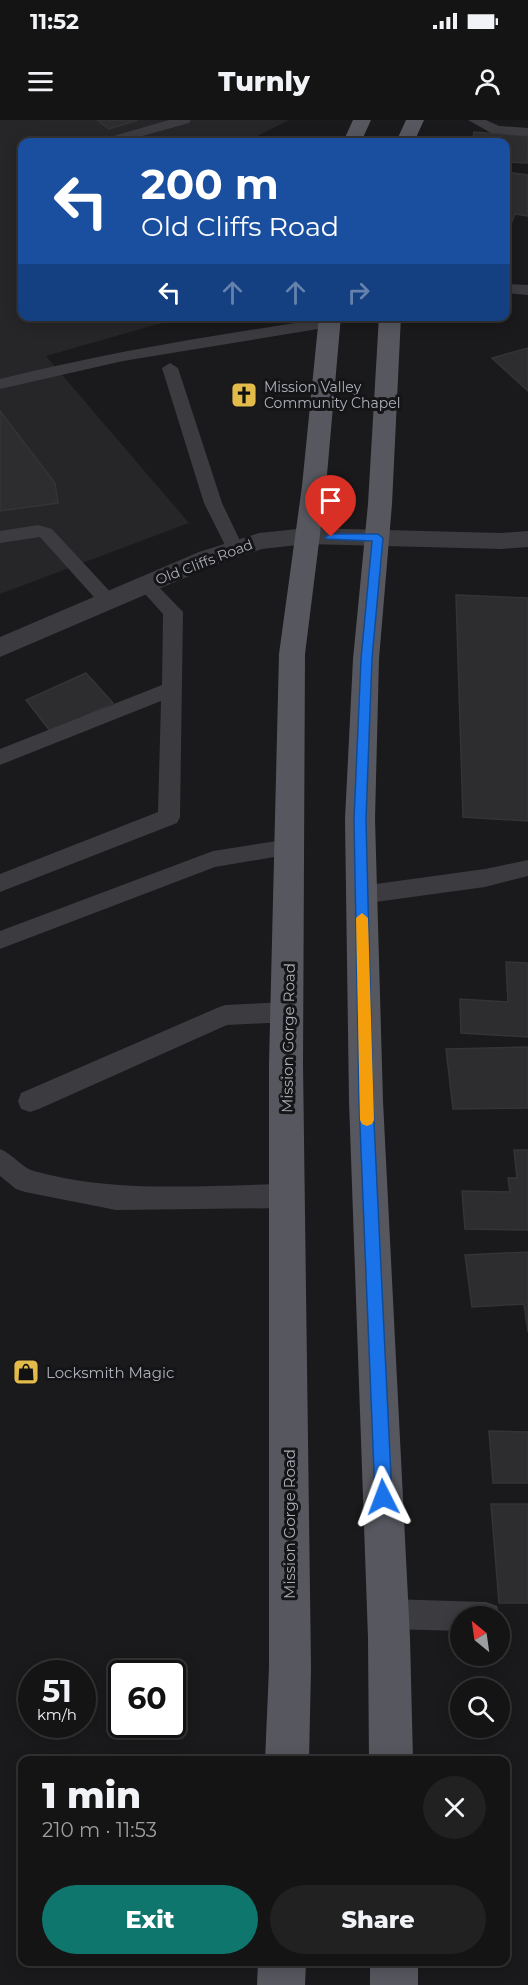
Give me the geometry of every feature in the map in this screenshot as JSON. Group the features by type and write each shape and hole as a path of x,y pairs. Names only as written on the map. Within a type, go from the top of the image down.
{"main road":[{"path":"354,138 362,120"},
{"path":"407,138 415,120"},
{"name":"Mission Gorge Road","path":"287,1756 290,1668 287,1196 292,654 330,321"},
{"path":"390,321 378,538 366,659 360,819 366,1101 388,1614 391,1756"},
{"path":"281,1985 282,1966"},
{"path":"394,1966 394,1985"}],"street":[{"name":"Old Cliffs Road","path":"0,648 146,585 259,541 307,536 501,541 528,539"}],"lane":[{"path":"122,138 184,120"},
{"path":"475,120 496,130 528,132"},
{"path":"510,289 528,290"},
{"path":"0,384 46,372 324,321"},
{"path":"170,368 213,503 235,549"},
{"path":"0,537 38,531 46,532 108,601"},
{"path":"0,883 169,817 173,612 146,585"},
{"path":"0,757 172,689"},
{"path":"0,939 213,859 290,847"},
{"path":"362,896 485,878 528,868"},
{"path":"30,1101 225,1015 288,1012"},
{"path":"0,1160 25,1181 116,1198 287,1196"},
{"path":"388,1614 450,1616"}],"shaded area":[{"path":"0,120 289,120 253,138 18,138 18,321 169,321 46,356 189,523 0,594"}],"building":[{"path":"97,120 138,120 109,129"},
{"path":"474,132 528,136 528,163 510,162 510,138 473,138"},
{"path":"510,173 528,175 528,216 515,214 511,224"},
{"path":"528,348 528,391 492,358"},
{"path":"0,411 55,483 58,503 0,511"},
{"path":"456,595 528,598 528,821 463,817"},
{"path":"86,673 113,703 51,732 26,700"},
{"path":"506,962 528,963 528,1037 461,1033 460,999 508,1002"},
{"path":"528,1047 528,1108 453,1109 446,1049"},
{"path":"514,1150 528,1150 528,1230 465,1229 462,1191 510,1192 508,1178 517,1178"},
{"path":"528,1252 528,1332 524,1304 472,1307 465,1255"},
{"path":"489,1431 528,1432 528,1483 493,1483"},
{"path":"491,1504 528,1504 528,1603 499,1603"}],"slow traffic":[{"path":"362,918 367,1120"}],"place":[{"name":"Mission Valley Community Chapel","path":"244,395"},
{"name":"Locksmith Magic","path":"26,1372"}],"route":[{"path":"331,537 378,538 366,659 360,819 366,1101 383,1497"}]}
